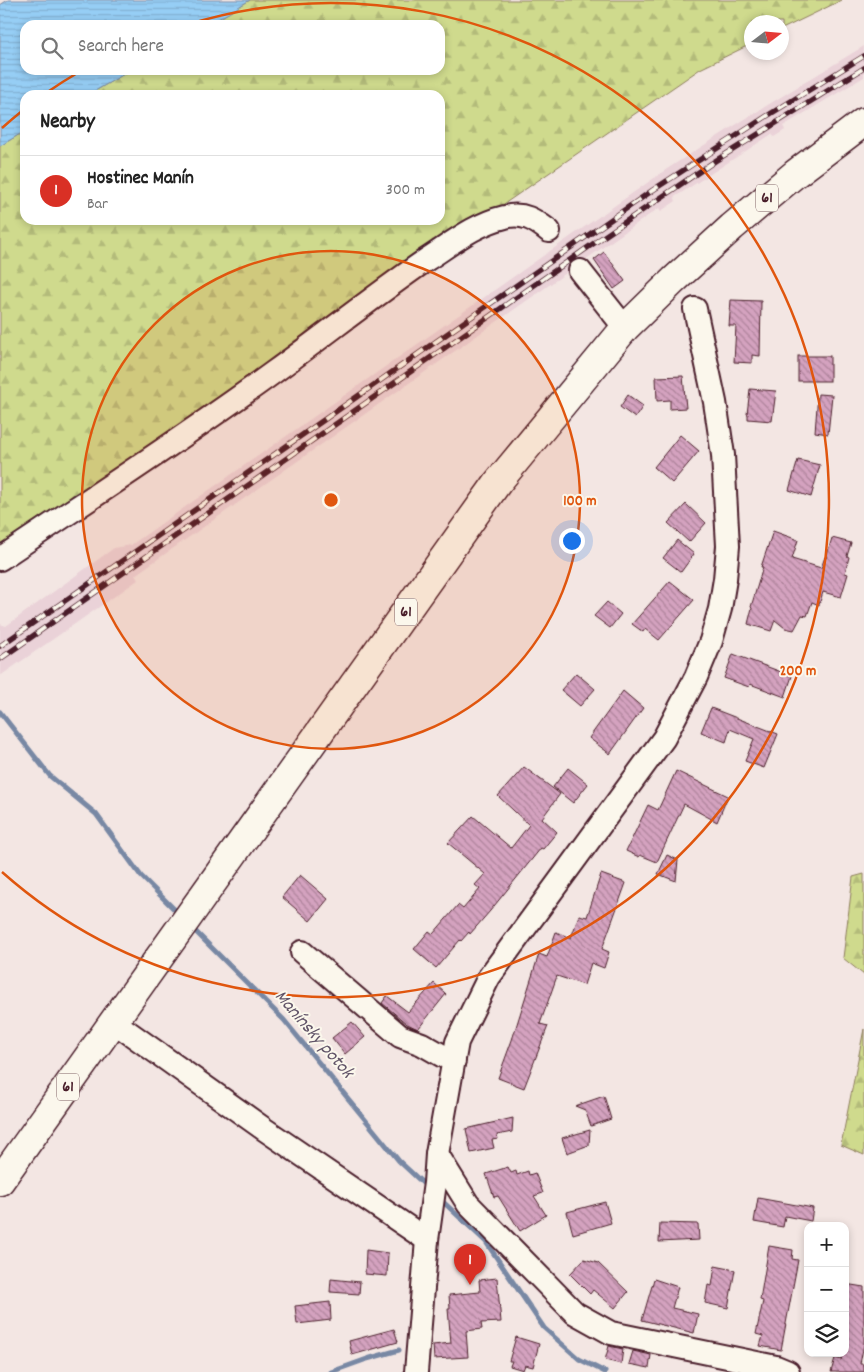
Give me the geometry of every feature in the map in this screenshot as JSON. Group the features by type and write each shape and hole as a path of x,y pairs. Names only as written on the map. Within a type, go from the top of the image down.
{"main road":[{"name":"61","path":"0,1181 498,482 625,328 732,227 795,174 864,122"}],"street":[{"path":"0,559 266,378 386,288 470,231 486,223 514,214 526,216 549,231"},
{"path":"580,271 625,328"},
{"path":"416,1372 427,1240 437,1154 457,1042 489,976 664,738 693,685 711,641 720,609 728,546 727,512 720,437 695,309"},
{"path":"302,952 400,1036 422,1044 454,1060"},
{"path":"114,1022 264,1129 427,1240"},
{"path":"437,1154 468,1204 575,1313 611,1333 776,1367 788,1372"}],"shaded area":[{"path":"864,46 864,77 783,126 785,130 774,137 772,134 674,197 676,201 661,211 659,208 135,575 138,580 0,676 0,624 6,626 114,548 131,545 667,169"}],"green space":[{"path":"250,0 842,0 789,26 789,15 744,15 744,47 700,69 0,551 0,146 20,134 20,225 445,225 445,90 97,90 122,75 445,75 445,20 216,20"},
{"path":"864,874 864,975 843,958 853,877"},
{"path":"864,1029 864,1155 841,1145"}],"water":[{"path":"8,0 250,0 216,20 20,20 20,75 122,75 97,90 20,90 20,134 0,146 0,5"}],"building":[{"path":"604,252 625,281 614,289 594,260"},
{"path":"731,300 761,301 760,356 752,355 752,363 734,362 736,326 729,326"},
{"path":"798,356 830,356 830,381 798,381"},
{"path":"683,376 686,408 670,409 670,400 657,401 656,377"},
{"path":"750,389 776,391 772,421 748,419"},
{"path":"818,394 832,395 828,434 815,432"},
{"path":"628,395 643,406 635,418 620,407"},
{"path":"680,435 699,451 672,483 654,467"},
{"path":"798,460 820,465 811,497 789,490"},
{"path":"686,504 706,523 689,542 668,523"},
{"path":"773,531 798,540 792,559 821,568 832,538 851,543 845,573 848,574 841,597 823,592 819,605 812,602 807,616 802,615 794,630 785,628 775,620 771,631 748,624 763,567 761,567"},
{"path":"677,540 694,554 681,572 663,558"},
{"path":"670,581 694,600 659,640 645,629 643,632 632,624"},
{"path":"607,602 621,614 610,628 594,616"},
{"path":"733,654 792,676 785,697 750,684 749,687 724,678"},
{"path":"576,673 595,689 580,706 561,690"},
{"path":"623,691 643,708 610,754 589,738"},
{"path":"711,708 778,734 764,768 745,761 754,739 730,729 726,742 701,732"},
{"path":"524,767 560,794 542,818 557,832 543,849 541,848 470,934 469,932 460,940 436,968 414,949 429,931 433,934 458,905 463,909 480,889 475,885 485,874 448,843 473,816 511,848 529,825 498,796"},
{"path":"568,768 588,784 573,803 553,787"},
{"path":"676,771 728,796 717,822 684,804 657,862 626,851 648,805 658,810"},
{"path":"667,855 678,860 676,881 658,874"},
{"path":"601,874 626,883 602,949 609,952 604,968 591,963 584,985 557,976 540,1024 548,1026 524,1088 498,1078 539,954 547,957 556,932 571,938 579,915 587,917"},
{"path":"300,875 328,899 310,921 282,897"},
{"path":"434,983 446,994 418,1029 407,1024 382,1003 387,996 408,1012"},
{"path":"352,1022 365,1037 345,1054 332,1038"},
{"path":"604,1096 611,1119 591,1126 585,1110 575,1106"},
{"path":"513,1118 512,1132 497,1135 498,1139 492,1140 494,1148 471,1153 466,1129"},
{"path":"590,1130 589,1145 567,1153 562,1138"},
{"path":"508,1167 511,1173 516,1171 517,1175 528,1171 529,1175 535,1173 543,1193 534,1196 546,1215 520,1231 498,1196 494,1197 486,1174"},
{"path":"758,1198 813,1208 811,1221 785,1216 783,1227 754,1222"},
{"path":"605,1202 611,1223 573,1234 567,1212"},
{"path":"660,1223 698,1224 699,1240 659,1242"},
{"path":"769,1246 793,1250 792,1259 798,1260 781,1350 760,1346 763,1336 756,1334 763,1301 760,1300"},
{"path":"366,1250 388,1253 387,1276 365,1274"},
{"path":"584,1259 598,1263 628,1292 615,1308 593,1290 590,1294 570,1274"},
{"path":"715,1266 735,1270 728,1308 705,1303 708,1285 712,1286"},
{"path":"497,1278 501,1322 481,1323 482,1329 466,1331 468,1357 434,1359 433,1345 451,1343 448,1309 450,1309 449,1295 480,1292 479,1280"},
{"path":"331,1279 360,1282 359,1294 330,1292"},
{"path":"654,1279 678,1287 672,1308 698,1314 694,1333 642,1320"},
{"path":"849,1285 864,1287 864,1344 860,1364 864,1364 864,1372 831,1372 835,1358 841,1360 842,1357 849,1357"},
{"path":"330,1302 331,1320 297,1324 295,1306"},
{"path":"394,1329 398,1342 352,1355 349,1341"},
{"path":"516,1337 539,1344 533,1367 525,1365 523,1370 510,1366 512,1361 509,1361"},
{"path":"609,1346 623,1349 621,1364 605,1360"},
{"path":"633,1351 651,1355 649,1368 629,1364"}],"waterway":[{"name":"Manínsky potok","path":"0,712 50,776 96,814 141,876 180,915"},
{"name":"Manínsky potok","path":"191,927 284,1020 399,1161 427,1187"},
{"name":"Manínsky potok","path":"439,1198 486,1242 544,1328 579,1359 605,1372"},
{"path":"331,1372 399,1350"}],"railway":[{"path":"0,646 653,190 864,56"},
{"path":"0,659 600,239 715,161 864,68"}],"place":[{"name":"Hostinec Manín","path":"470,1285"}]}
